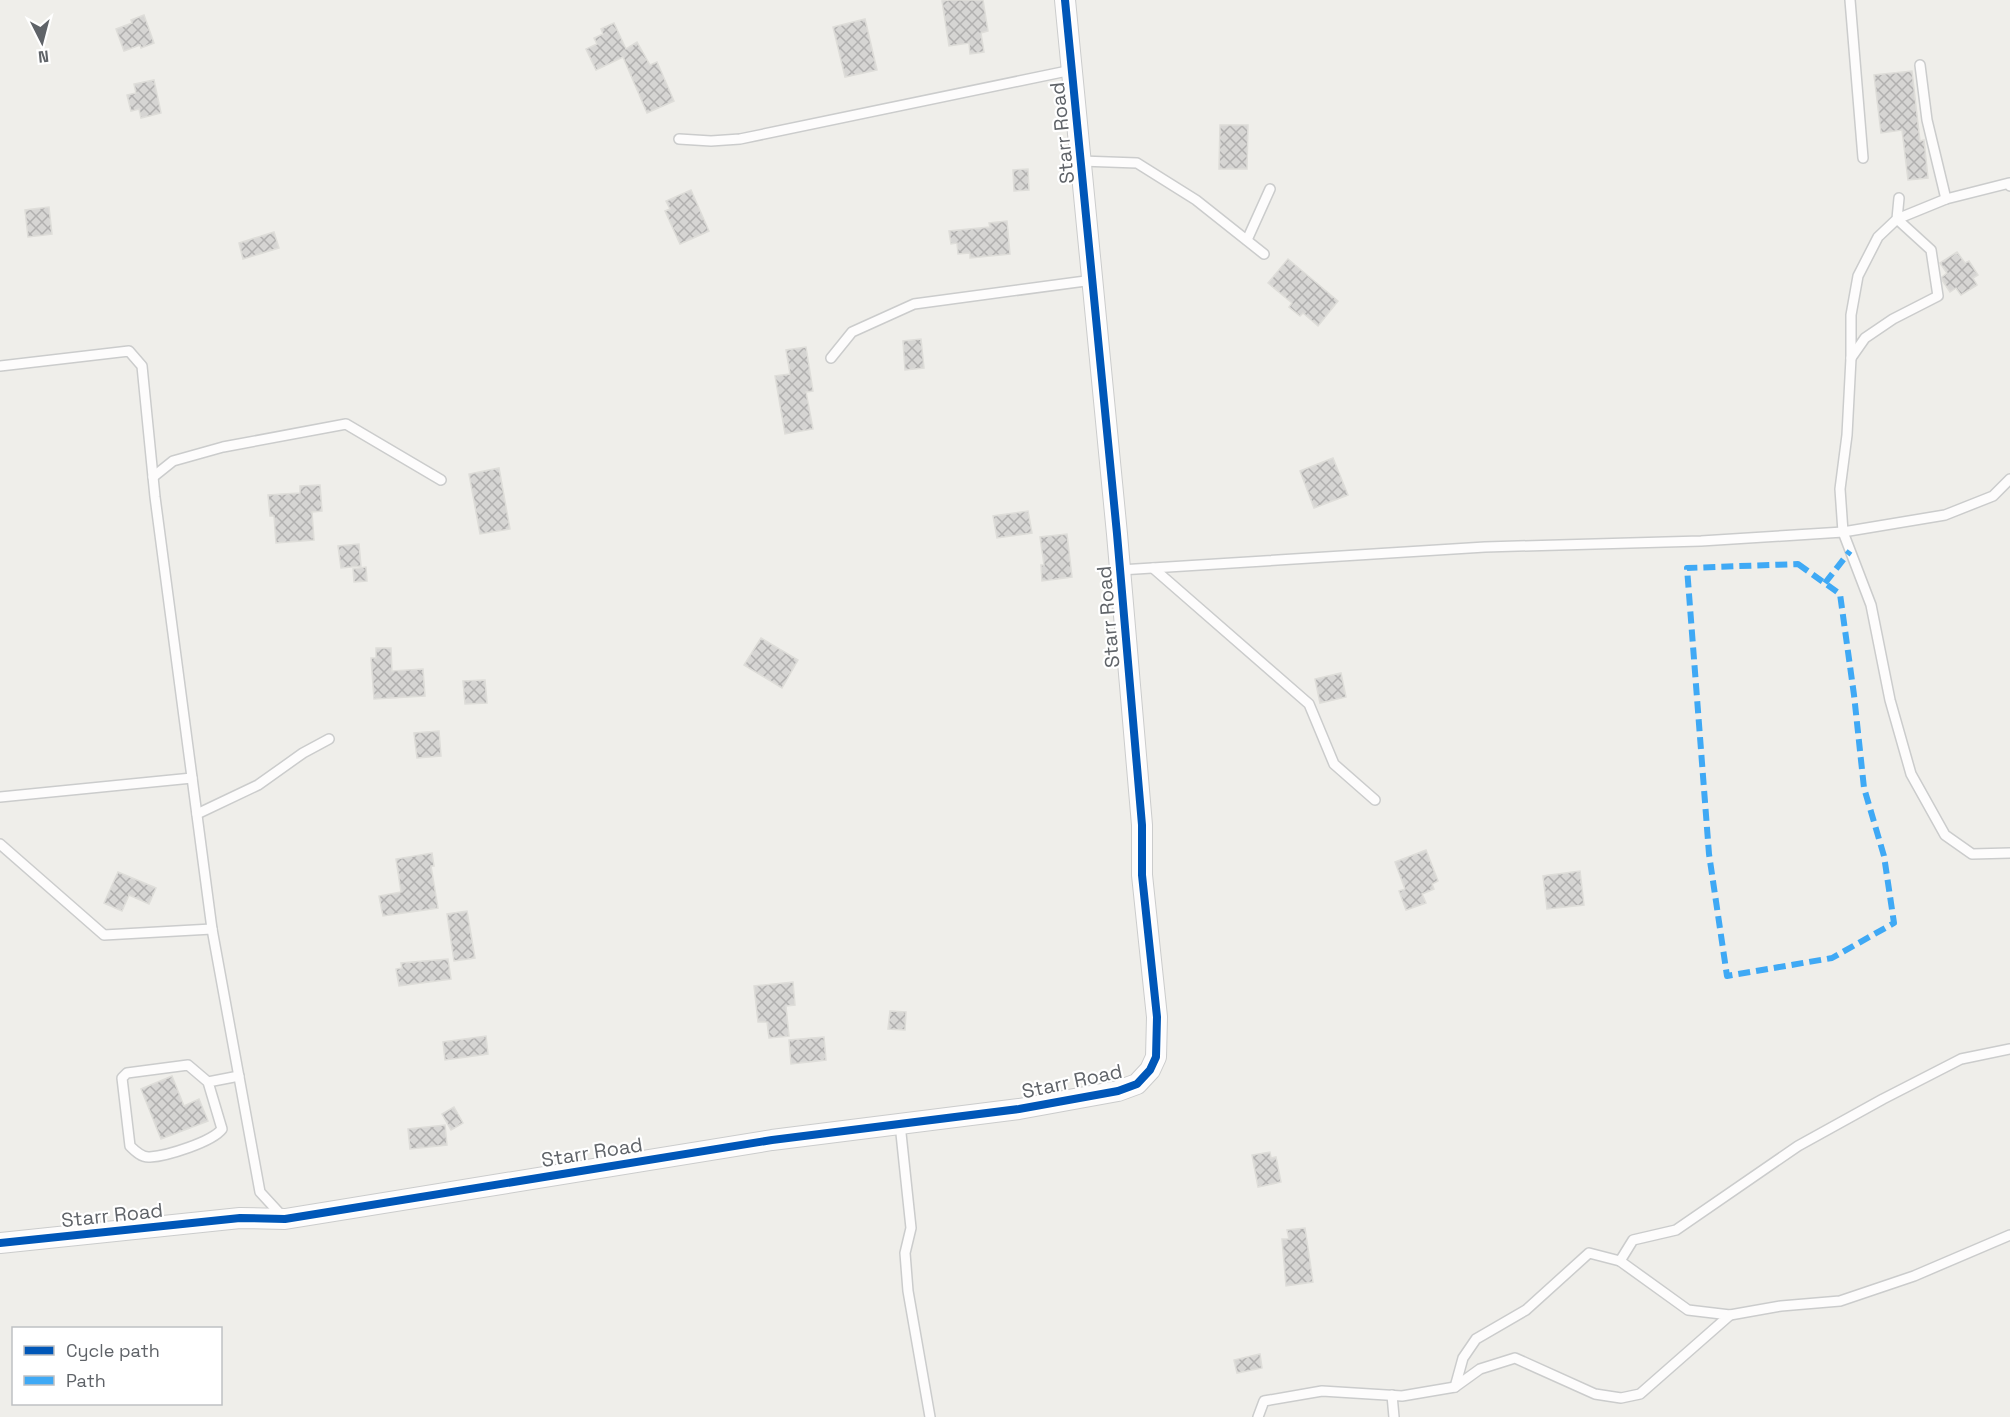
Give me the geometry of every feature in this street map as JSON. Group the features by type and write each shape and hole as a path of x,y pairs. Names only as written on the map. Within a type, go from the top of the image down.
{"street":[{"name":"Starr Road","path":"0,1243 240,1218 285,1219 772,1140 1019,1109 1118,1092 1137,1084 1150,1070 1156,1057 1157,1017 1142,875 1142,825 1093,280 1065,0"}],"lane":[{"path":"1850,0 1863,158"},
{"path":"1920,65 1927,120 1946,199"},
{"path":"679,139 711,141 740,139 1072,70"},
{"path":"1081,161 1137,163 1196,200 1264,254"},
{"path":"2010,186 2009,183 1946,199 1897,219 1878,237 1858,276 1851,315 1847,435 1840,489 1843,532 1871,605 1890,700 1911,774 1945,835 1972,854 2010,853"},
{"path":"1247,240 1270,189"},
{"path":"1897,219 1899,198"},
{"path":"1851,358 1865,338 1893,319 1938,296 1931,250 1897,219"},
{"path":"831,358 852,332 914,304 1093,280"},
{"path":"0,366 129,351 142,366 153,477 212,929 260,1192 285,1219"},
{"path":"153,477 173,461 223,447 345,424 441,480"},
{"path":"1120,570 1485,547 1701,541 1843,532 1945,515 1994,496 2010,479"},
{"path":"1153,568 1309,704 1334,764 1375,800"},
{"path":"197,814 258,785 303,753 329,739"},
{"path":"0,797 192,778"},
{"path":"0,844 104,935 212,929"},
{"path":"1620,1260 1633,1240 1676,1230 1798,1146 1883,1099 1961,1059 2010,1049"},
{"path":"188,1065 208,1082 222,1129 217,1136 180,1150 148,1158 130,1146 122,1078 124,1075 188,1065"},
{"path":"208,1082 239,1076"},
{"path":"900,1124 910,1228 905,1253 908,1291 930,1417"},
{"path":"1455,1387 1463,1358 1476,1339 1526,1310 1589,1253 1620,1260 1688,1310 1730,1315 1781,1306 1840,1301 1914,1276 2010,1235"},
{"path":"1258,1417 1264,1401 1322,1390 1402,1396 1455,1387 1480,1369 1515,1358 1595,1394 1621,1398 1640,1394 1730,1315"},
{"path":"1392,1395 1394,1417"}],"building":[{"path":"983,0 988,31 981,33 984,52 970,54 969,43 949,46 942,1"},
{"path":"144,15 154,43 124,51 116,29"},
{"path":"865,19 877,70 845,77 833,27"},
{"path":"614,23 626,49 637,42 650,65 657,62 674,101 647,113 623,57 596,70 586,49 597,44 594,38 603,34 601,29"},
{"path":"1912,71 1920,141 1924,140 1928,178 1908,180 1902,130 1881,133 1874,75"},
{"path":"154,80 161,113 141,118 139,109 131,111 127,95 136,93 134,84"},
{"path":"1220,125 1248,125 1247,169 1219,169"},
{"path":"1028,169 1029,190 1014,191 1013,170"},
{"path":"691,190 709,231 680,244 665,211 670,209 666,201"},
{"path":"49,207 52,234 28,237 25,210"},
{"path":"1007,221 1010,254 970,258 970,253 958,254 957,243 951,244 949,231 990,227 989,223"},
{"path":"274,232 279,248 243,259 239,243"},
{"path":"1957,252 1965,263 1969,261 1978,275 1973,278 1977,285 1961,295 1956,288 1950,292 1942,280 1947,273 1940,263"},
{"path":"1288,259 1338,301 1318,326 1303,313 1300,316 1289,307 1292,303 1268,283"},
{"path":"921,339 924,368 905,370 903,341"},
{"path":"806,347 813,391 806,392 813,429 785,434 775,376 790,374 786,350"},
{"path":"1333,458 1348,495 1314,508 1300,471"},
{"path":"499,468 510,529 480,534 469,474"},
{"path":"320,485 322,511 312,512 314,540 276,543 274,516 270,516 268,495 300,493 300,486"},
{"path":"1028,511 1032,533 997,538 993,516"},
{"path":"1067,534 1072,577 1042,581 1041,565 1044,565 1040,537"},
{"path":"359,544 361,566 341,568 338,546"},
{"path":"366,567 367,581 354,582 353,569"},
{"path":"761,638 798,660 782,688 744,665"},
{"path":"376,648 391,648 392,671 423,669 425,696 374,699 371,658 376,658"},
{"path":"1341,673 1346,697 1320,703 1315,679"},
{"path":"485,680 487,703 465,704 463,681"},
{"path":"439,731 441,756 417,758 414,733"},
{"path":"1426,850 1438,881 1432,884 1434,889 1422,894 1426,903 1406,910 1399,891 1405,889 1395,862"},
{"path":"432,853 434,866 431,866 438,908 383,916 379,896 401,892 396,859"},
{"path":"1580,871 1584,905 1547,909 1543,876"},
{"path":"118,872 156,888 149,904 129,895 122,911 104,903"},
{"path":"467,911 475,958 454,961 447,914"},
{"path":"448,959 451,979 399,986 396,969 402,968 401,963"},
{"path":"793,982 795,1005 786,1006 789,1036 769,1038 767,1022 758,1022 754,986"},
{"path":"890,1011 906,1012 905,1030 888,1029"},
{"path":"486,1036 488,1054 445,1060 443,1042"},
{"path":"824,1037 826,1060 791,1064 789,1040"},
{"path":"172,1076 184,1106 199,1099 208,1121 161,1139 141,1089"},
{"path":"454,1107 463,1123 451,1130 442,1114"},
{"path":"445,1125 447,1145 410,1149 408,1129"},
{"path":"1270,1152 1271,1158 1276,1157 1281,1182 1258,1187 1252,1155"},
{"path":"1305,1228 1313,1282 1286,1286 1282,1239 1289,1239 1287,1230"},
{"path":"1260,1354 1262,1368 1237,1373 1234,1360"}],"marked path":[{"path":"1825,583 1850,551"},
{"path":"1798,564 1840,594 1864,788 1884,856 1894,923 1832,958 1727,976 1709,854 1687,568 1798,564"}],"cycle path":[{"path":"0,1243 240,1218 285,1219 772,1140 1019,1109 1118,1091 1137,1084 1150,1070 1156,1057 1157,1017 1142,875 1142,825 1117,534 1065,0"}]}
